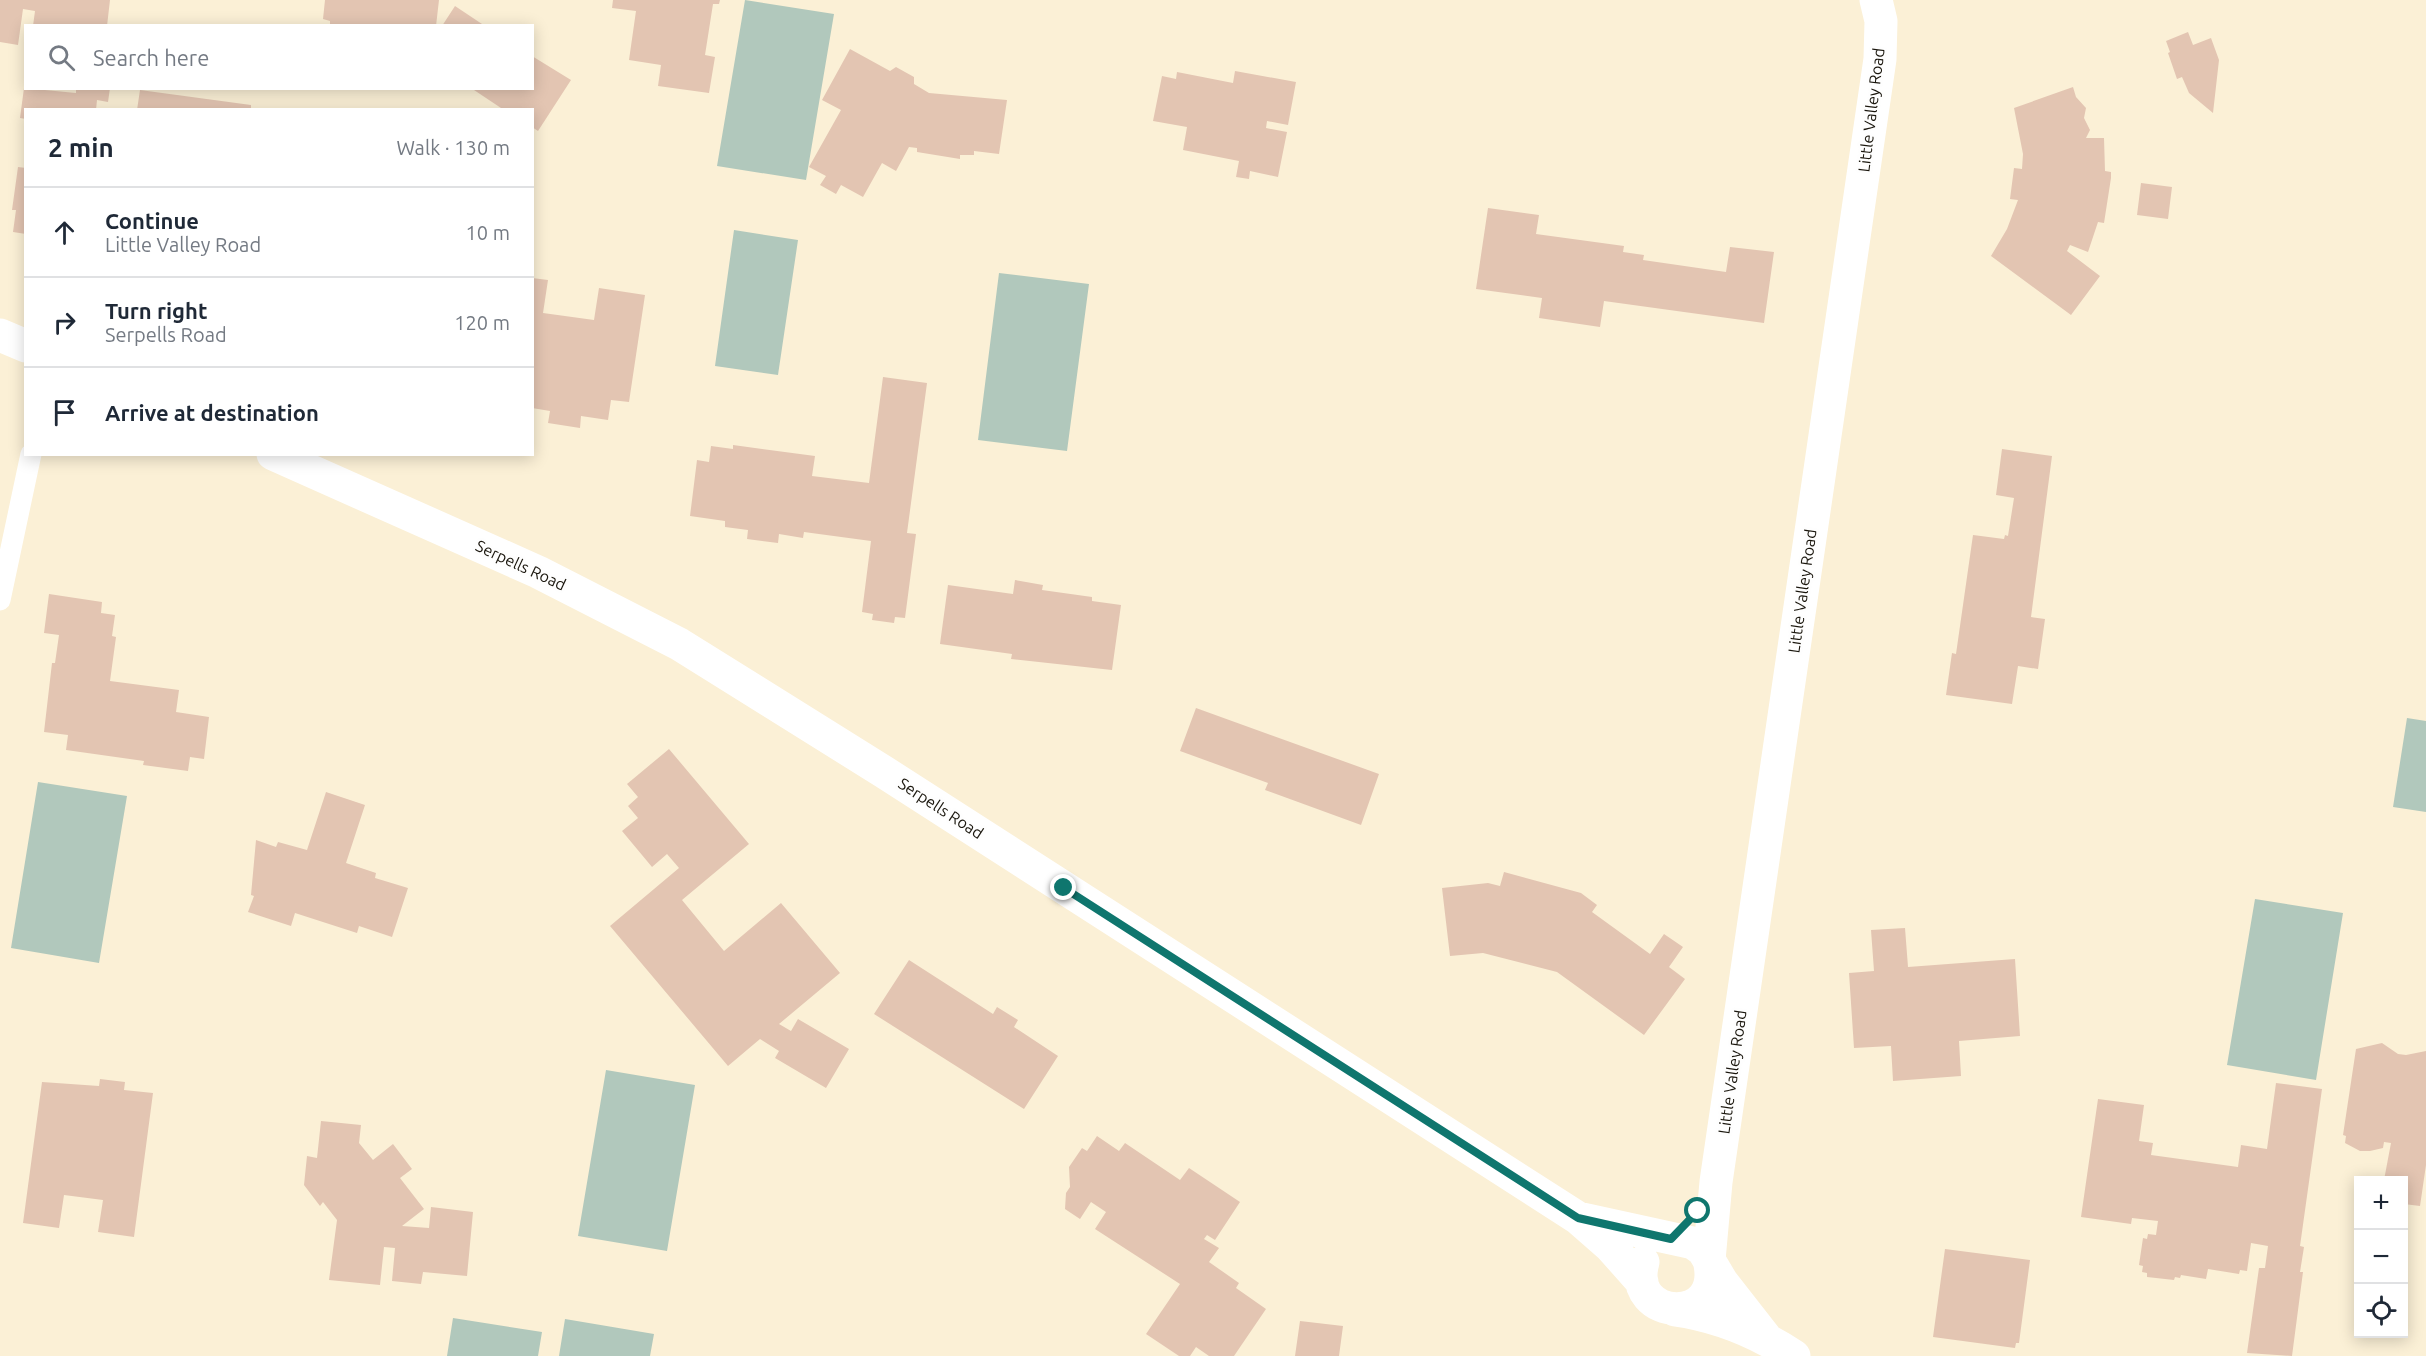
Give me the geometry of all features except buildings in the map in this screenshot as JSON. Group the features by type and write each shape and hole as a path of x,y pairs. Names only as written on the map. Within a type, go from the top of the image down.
{"street":[{"name":"Little Valley Road","path":"1709,1260 1716,1182 1880,59 1881,21 1876,0"},
{"path":"0,335 24,345"},
{"name":"Serpells Road","path":"277,456 538,572 679,644 885,772 1578,1218 1610,1246 1642,1282 1653,1301 1675,1310 1717,1319 1765,1337 1794,1356"},
{"name":"Little Valley Road","path":"1671,1239 1698,1211 1716,1182"},
{"name":"Serpells Road","path":"1578,1218 1693,1243 1703,1250 1722,1282 1765,1337"},
{"path":"1642,1282 1644,1259 1660,1243 1671,1239"},
{"path":"1675,1310 1698,1303 1706,1294 1712,1278 1709,1260"}],"lane":[{"path":"0,600 31,456"}],"green space":[{"path":"745,0 834,14 806,180 717,166"},
{"path":"734,230 798,240 778,375 715,366"},
{"path":"999,273 1089,284 1067,451 978,440"},
{"path":"2407,718 2426,721 2426,812 2393,807"},
{"path":"38,782 127,796 99,963 11,948"},
{"path":"2255,899 2343,913 2316,1080 2227,1065"},
{"path":"606,1070 695,1085 667,1251 578,1236"},
{"path":"453,1318 542,1332 538,1356 447,1356"},
{"path":"565,1319 654,1334 650,1356 559,1356"}],"route":[{"path":"1064,888 1578,1218 1614,1228 1671,1239 1698,1211"}]}
